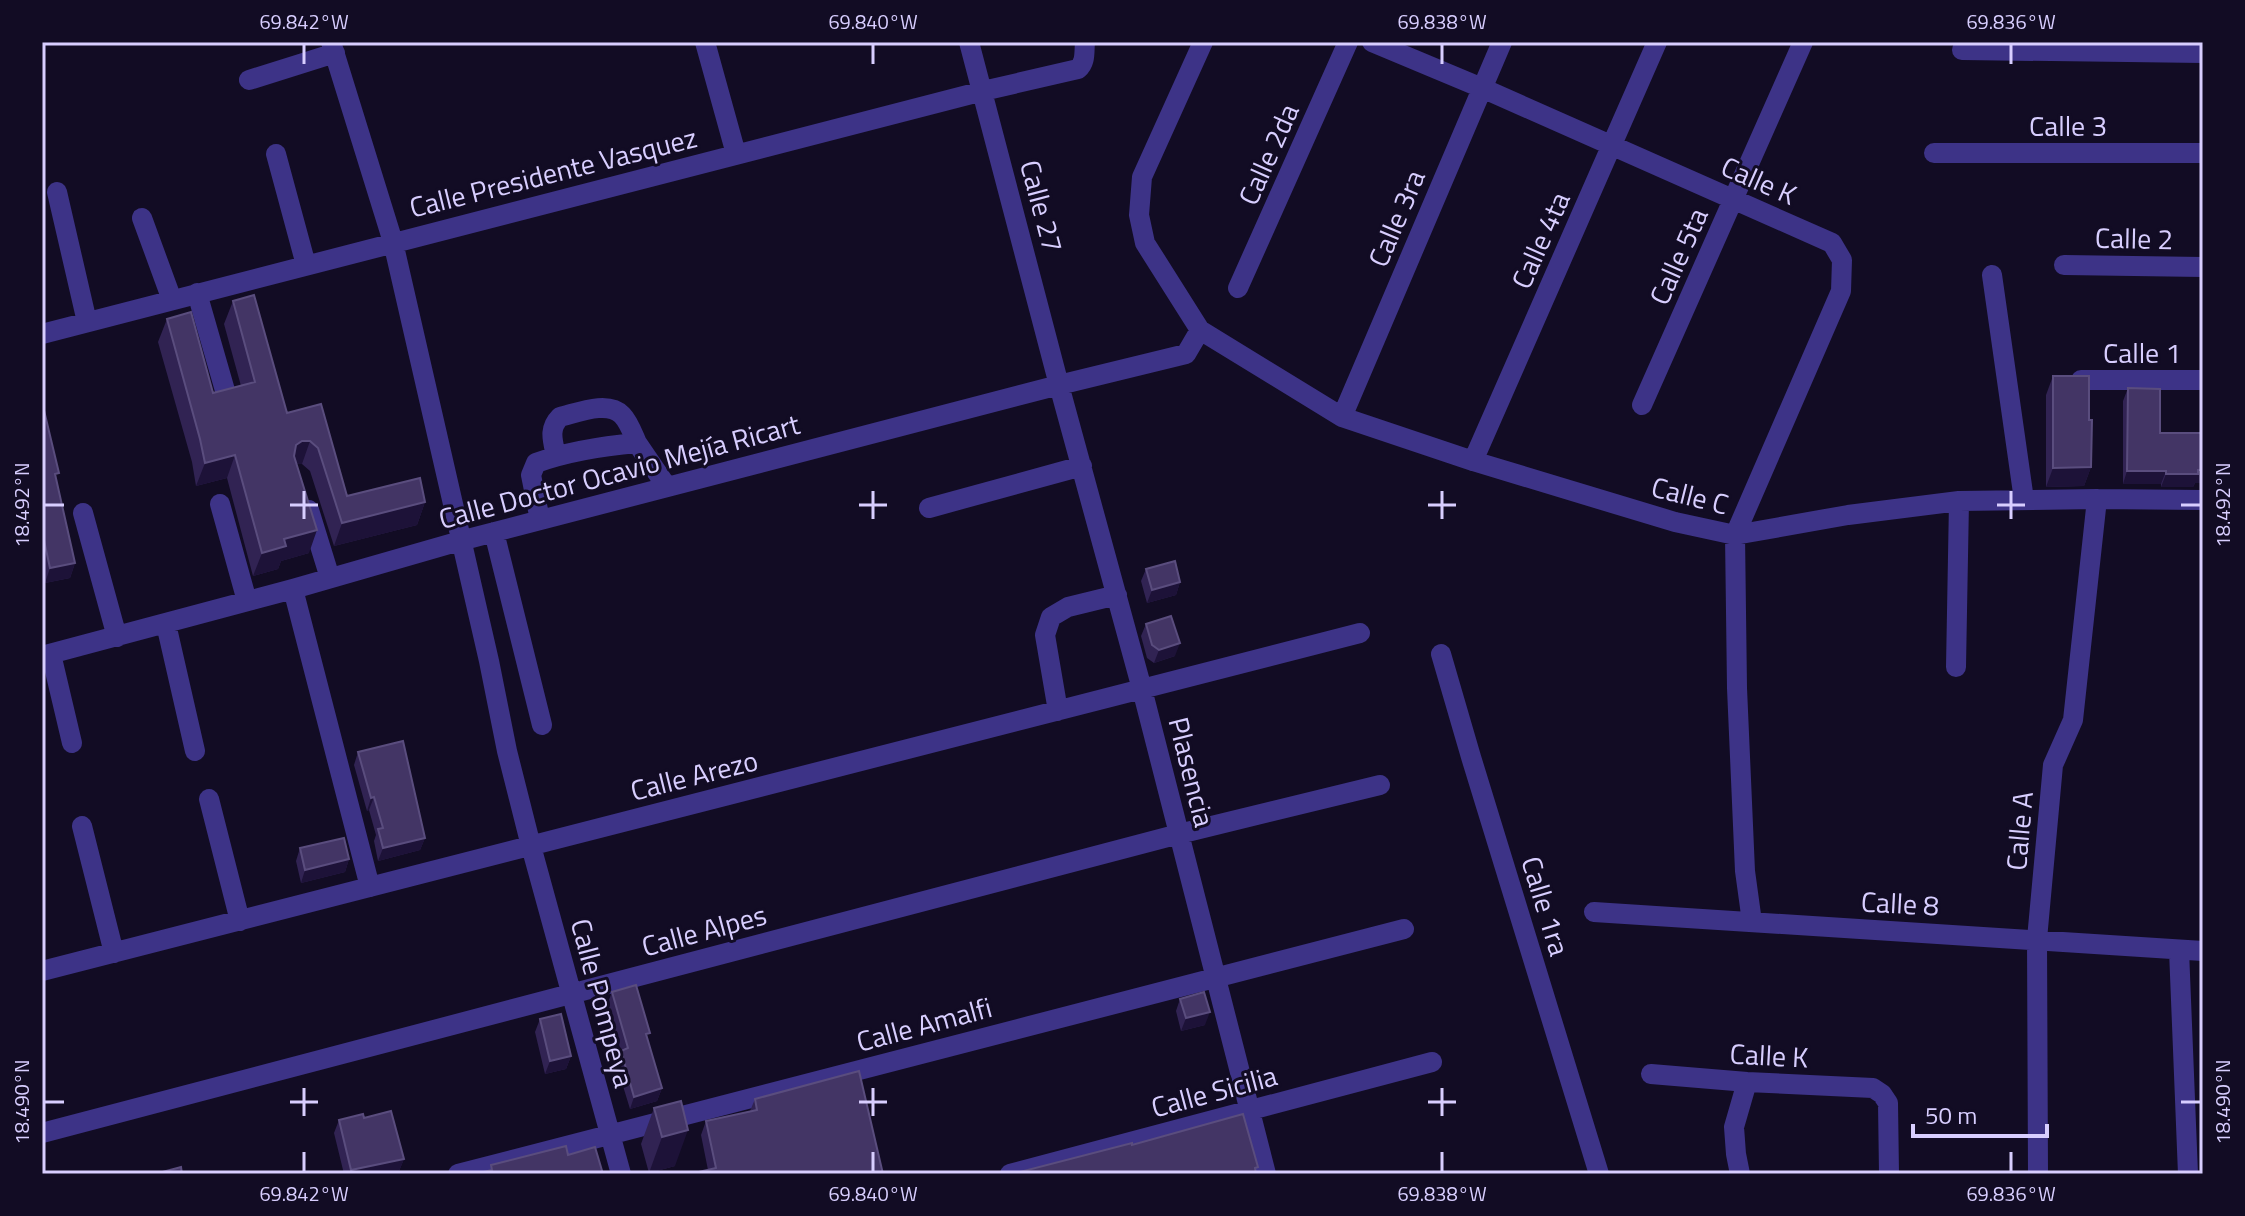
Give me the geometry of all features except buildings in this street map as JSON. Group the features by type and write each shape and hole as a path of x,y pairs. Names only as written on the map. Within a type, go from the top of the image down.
{"street":[{"path":"705,42 736,154"},
{"name":"Calle 27","path":"969,42 1059,385"},
{"name":"Calle Presidente Vasquez","path":"42,334 736,154 1078,69 1083,65 1085,42"},
{"path":"1200,330 1145,243 1139,215 1142,177 1203,42"},
{"name":"Calle 2da","path":"1238,288 1348,42"},
{"name":"Calle K","path":"1372,42 1832,243 1842,260 1841,291 1735,535"},
{"name":"Calle 3ra","path":"1342,417 1502,42"},
{"name":"Calle 4ta","path":"1473,461 1657,42"},
{"name":"Calle 5ta","path":"1642,405 1803,42"},
{"path":"249,80 333,48"},
{"name":"Calle Pompeya","path":"333,48 393,242 507,751 621,1174"},
{"path":"1962,50 2203,53"},
{"name":"Calle 3","path":"1934,153 2203,153"},
{"path":"276,154 306,265"},
{"path":"57,192 87,322"},
{"path":"142,218 172,300"},
{"name":"Calle 2","path":"2064,265 2203,267"},
{"path":"1992,275 2024,500"},
{"path":"197,293 226,394"},
{"name":"Calle Doctor Ocavio Mejía Ricart","path":"47,655 494,532 1186,354 1200,330"},
{"name":"Calle C","path":"1200,330 1342,417 1473,461 1675,522 1735,535 1848,515 1959,501 2203,500"},
{"name":"Calle 1","path":"2081,380 2203,380"},
{"name":"Plasencia","path":"1059,385 1142,689 1266,1174"},
{"path":"556,456 551,428 560,417 606,408 615,410 623,415 637,443 667,487"},
{"path":"540,520 531,475 536,463 594,448 637,443"},
{"path":"929,508 1082,466"},
{"path":"302,490 330,578"},
{"name":"Calle A","path":"2038,1174 2037,939 2053,765 2073,720 2097,499"},
{"path":"1956,667 1959,501"},
{"path":"220,504 247,601"},
{"path":"83,513 117,637"},
{"path":"494,532 542,725"},
{"path":"1735,535 1738,716 1745,871 1752,922"},
{"path":"293,589 370,887"},
{"path":"1058,711 1045,635 1051,617 1068,607 1117,595"},
{"path":"166,624 195,751"},
{"name":"Calle Arezo","path":"42,971 1360,633"},
{"name":"Calle 1ra","path":"1441,654 1592,1172"},
{"path":"47,655 72,743"},
{"name":"Calle Alpes","path":"42,1133 1179,834 1380,785"},
{"path":"209,799 240,921"},
{"path":"82,826 114,953"},
{"name":"Calle 8","path":"1594,912 2203,951"},
{"name":"Calle Amalfi","path":"458,1174 1404,929"},
{"path":"2179,950 2188,1174"},
{"name":"Calle Sicilia","path":"1010,1174 1432,1062"},
{"name":"Calle K","path":"1651,1074 1873,1088 1888,1103 1889,1174"},
{"path":"1740,1174 1734,1127 1747,1082"}]}
